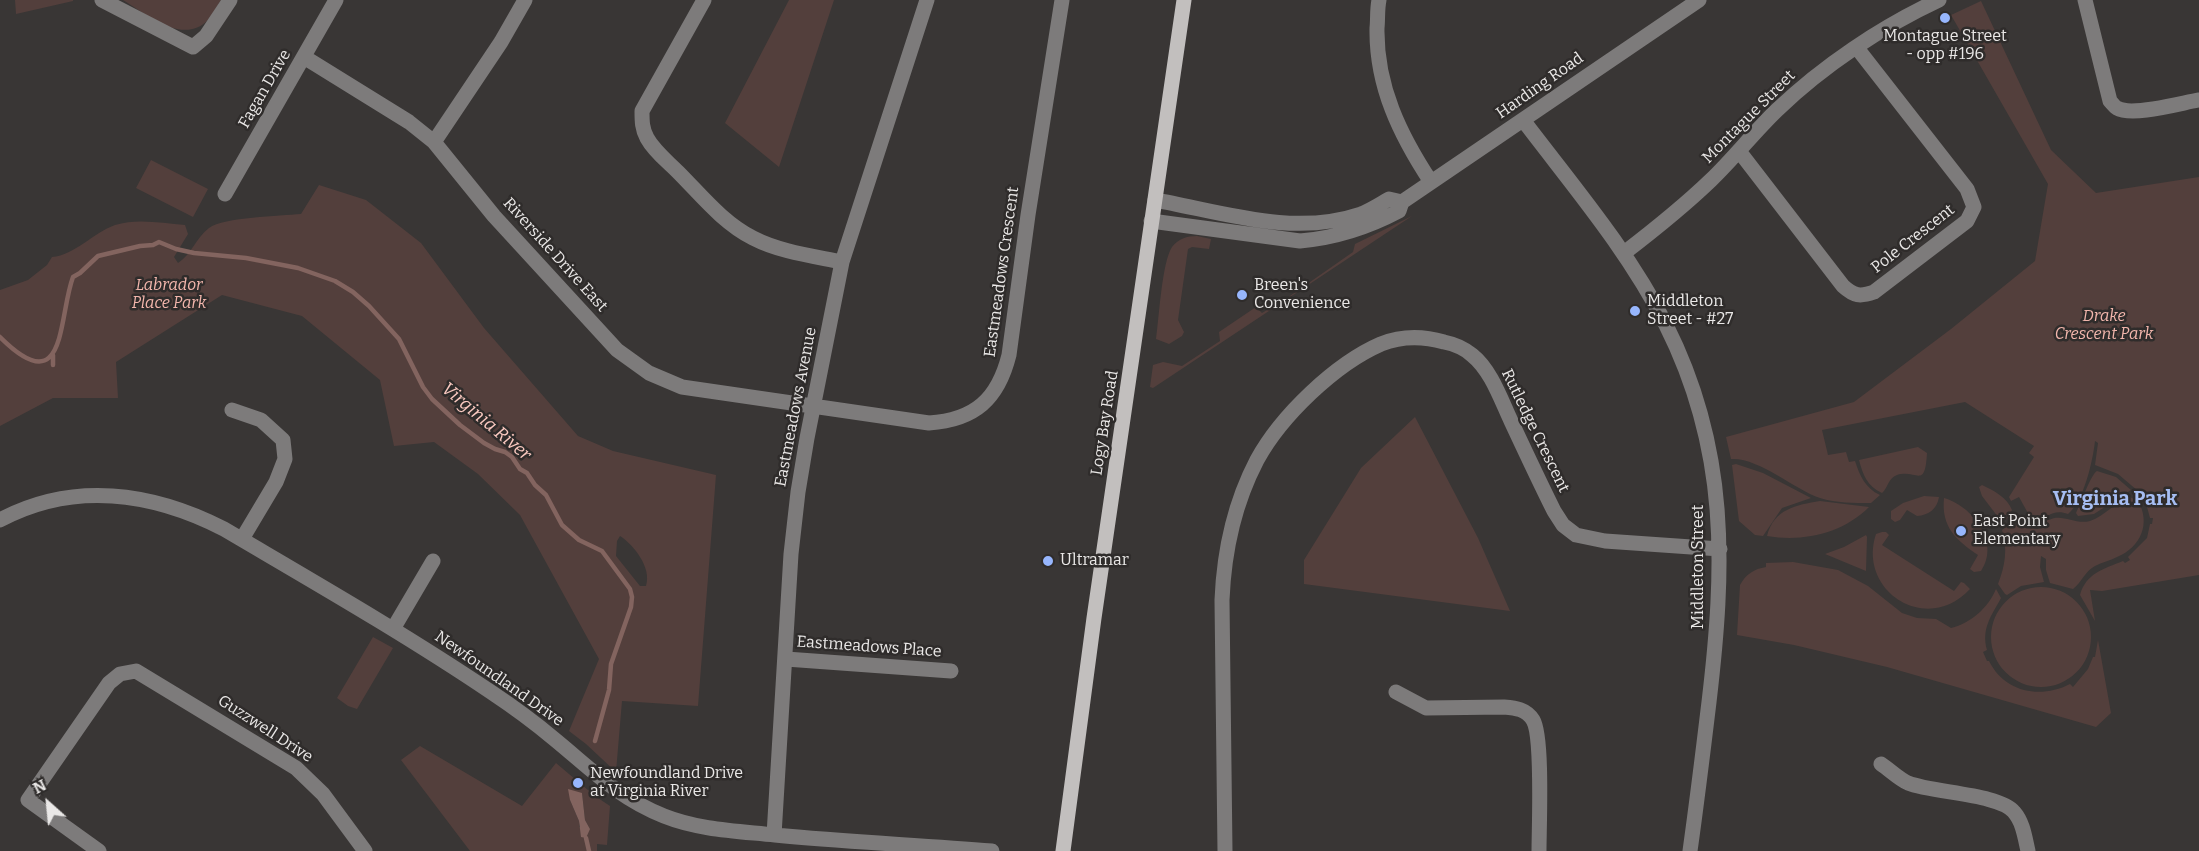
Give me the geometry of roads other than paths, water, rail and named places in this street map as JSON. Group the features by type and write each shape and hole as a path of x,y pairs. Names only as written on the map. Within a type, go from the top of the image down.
{"main road":[{"name":"Logy Bay Road","path":"1063,851 1184,0"}],"street":[{"path":"102,0 193,47 206,36 231,0"},
{"name":"Fagan Drive","path":"225,194 336,0"},
{"path":"434,142 501,42 525,0"},
{"path":"704,0 642,111 642,124 647,138 711,206 735,227 754,239 772,246 842,262"},
{"name":"Eastmeadows Avenue","path":"774,835 791,554 798,492 842,262 927,0"},
{"name":"Eastmeadows Crescent","path":"814,406 929,423 949,422 972,413 993,395 1004,374 1009,355 1062,0"},
{"path":"1379,0 1377,42 1386,97 1401,133 1431,182"},
{"name":"Harding Road","path":"1152,221 1300,241 1349,233 1399,211 1402,202 1699,0"},
{"name":"Montague Street","path":"1624,254 1683,206 1777,110 1813,80 1893,24 1939,0"},
{"path":"2085,0 2110,101 2116,108 2125,111 2138,110 2199,100"},
{"name":"Pole Crescent","path":"1739,151 1851,294 1862,297 1874,292 1967,221 1974,207 1967,189 1857,48"},
{"name":"Riverside Drive East","path":"304,57 409,122 434,142 475,193 542,269 617,350 637,365 665,381 682,387 814,406"},
{"name":"Middleton Street","path":"1523,120 1624,254 1666,325 1697,402 1713,464 1719,520 1717,630 1690,851"},
{"name":"Harding Road","path":"1155,200 1241,218 1278,223 1330,221 1363,213 1389,199 1402,202"},
{"name":"Rutledge Crescent","path":"1224,851 1222,600 1224,565 1230,531 1242,494 1258,459 1301,402 1353,360 1382,344 1406,338 1430,338 1457,345 1473,355 1484,369 1563,525 1576,535 1605,541 1719,549"},
{"path":"232,410 261,420 283,440 285,459 276,482 242,539"},
{"name":"Newfoundland Drive","path":"0,520 45,501 69,496 134,498 200,516 393,629 501,699 551,736 613,790 664,816 697,826 732,832 888,848 992,851"},
{"path":"393,629 433,561"},
{"name":"Eastmeadows Place","path":"786,659 951,671"},
{"name":"Guzzwell Drive","path":"99,851 28,800 100,694 120,674 136,671 296,768 323,794 366,851"},
{"path":"1396,692 1426,708 1517,708 1525,711 1532,718 1539,736 1539,851"},
{"path":"1881,764 1907,782 1942,792 2001,802 2014,811 2021,822 2028,851"}],"waterway":[{"name":"Virginia River","path":"0,337 22,355 38,362 49,358 56,347 61,331 73,277 98,256 159,242 194,253 246,258 298,268 335,281 353,292 399,339 423,387 432,399 484,443 512,457 520,469 527,473 546,495 562,525 579,540 602,551 630,589 631,607 611,664 609,690 595,741"},
{"name":"Virginia River","path":"53,355 53,365"},
{"name":"Virginia River","path":"586,838 589,851"}],"place":[{"name":"Montague Street - opp #196","path":"1945,18"},
{"name":"Breen's Convenience","path":"1242,295"},
{"name":"Middleton Street - #27","path":"1635,311"},
{"name":"East Point Elementary","path":"1961,531"},
{"name":"Ultramar","path":"1048,561"},
{"name":"Newfoundland Drive at Virginia River","path":"578,783"}],"district":[{"name":"Virginia Park","path":"2115,499"}],"park label":[{"name":"Labrador Place Park","path":"169,295"},
{"name":"Drake Crescent Park","path":"2104,326"}]}
